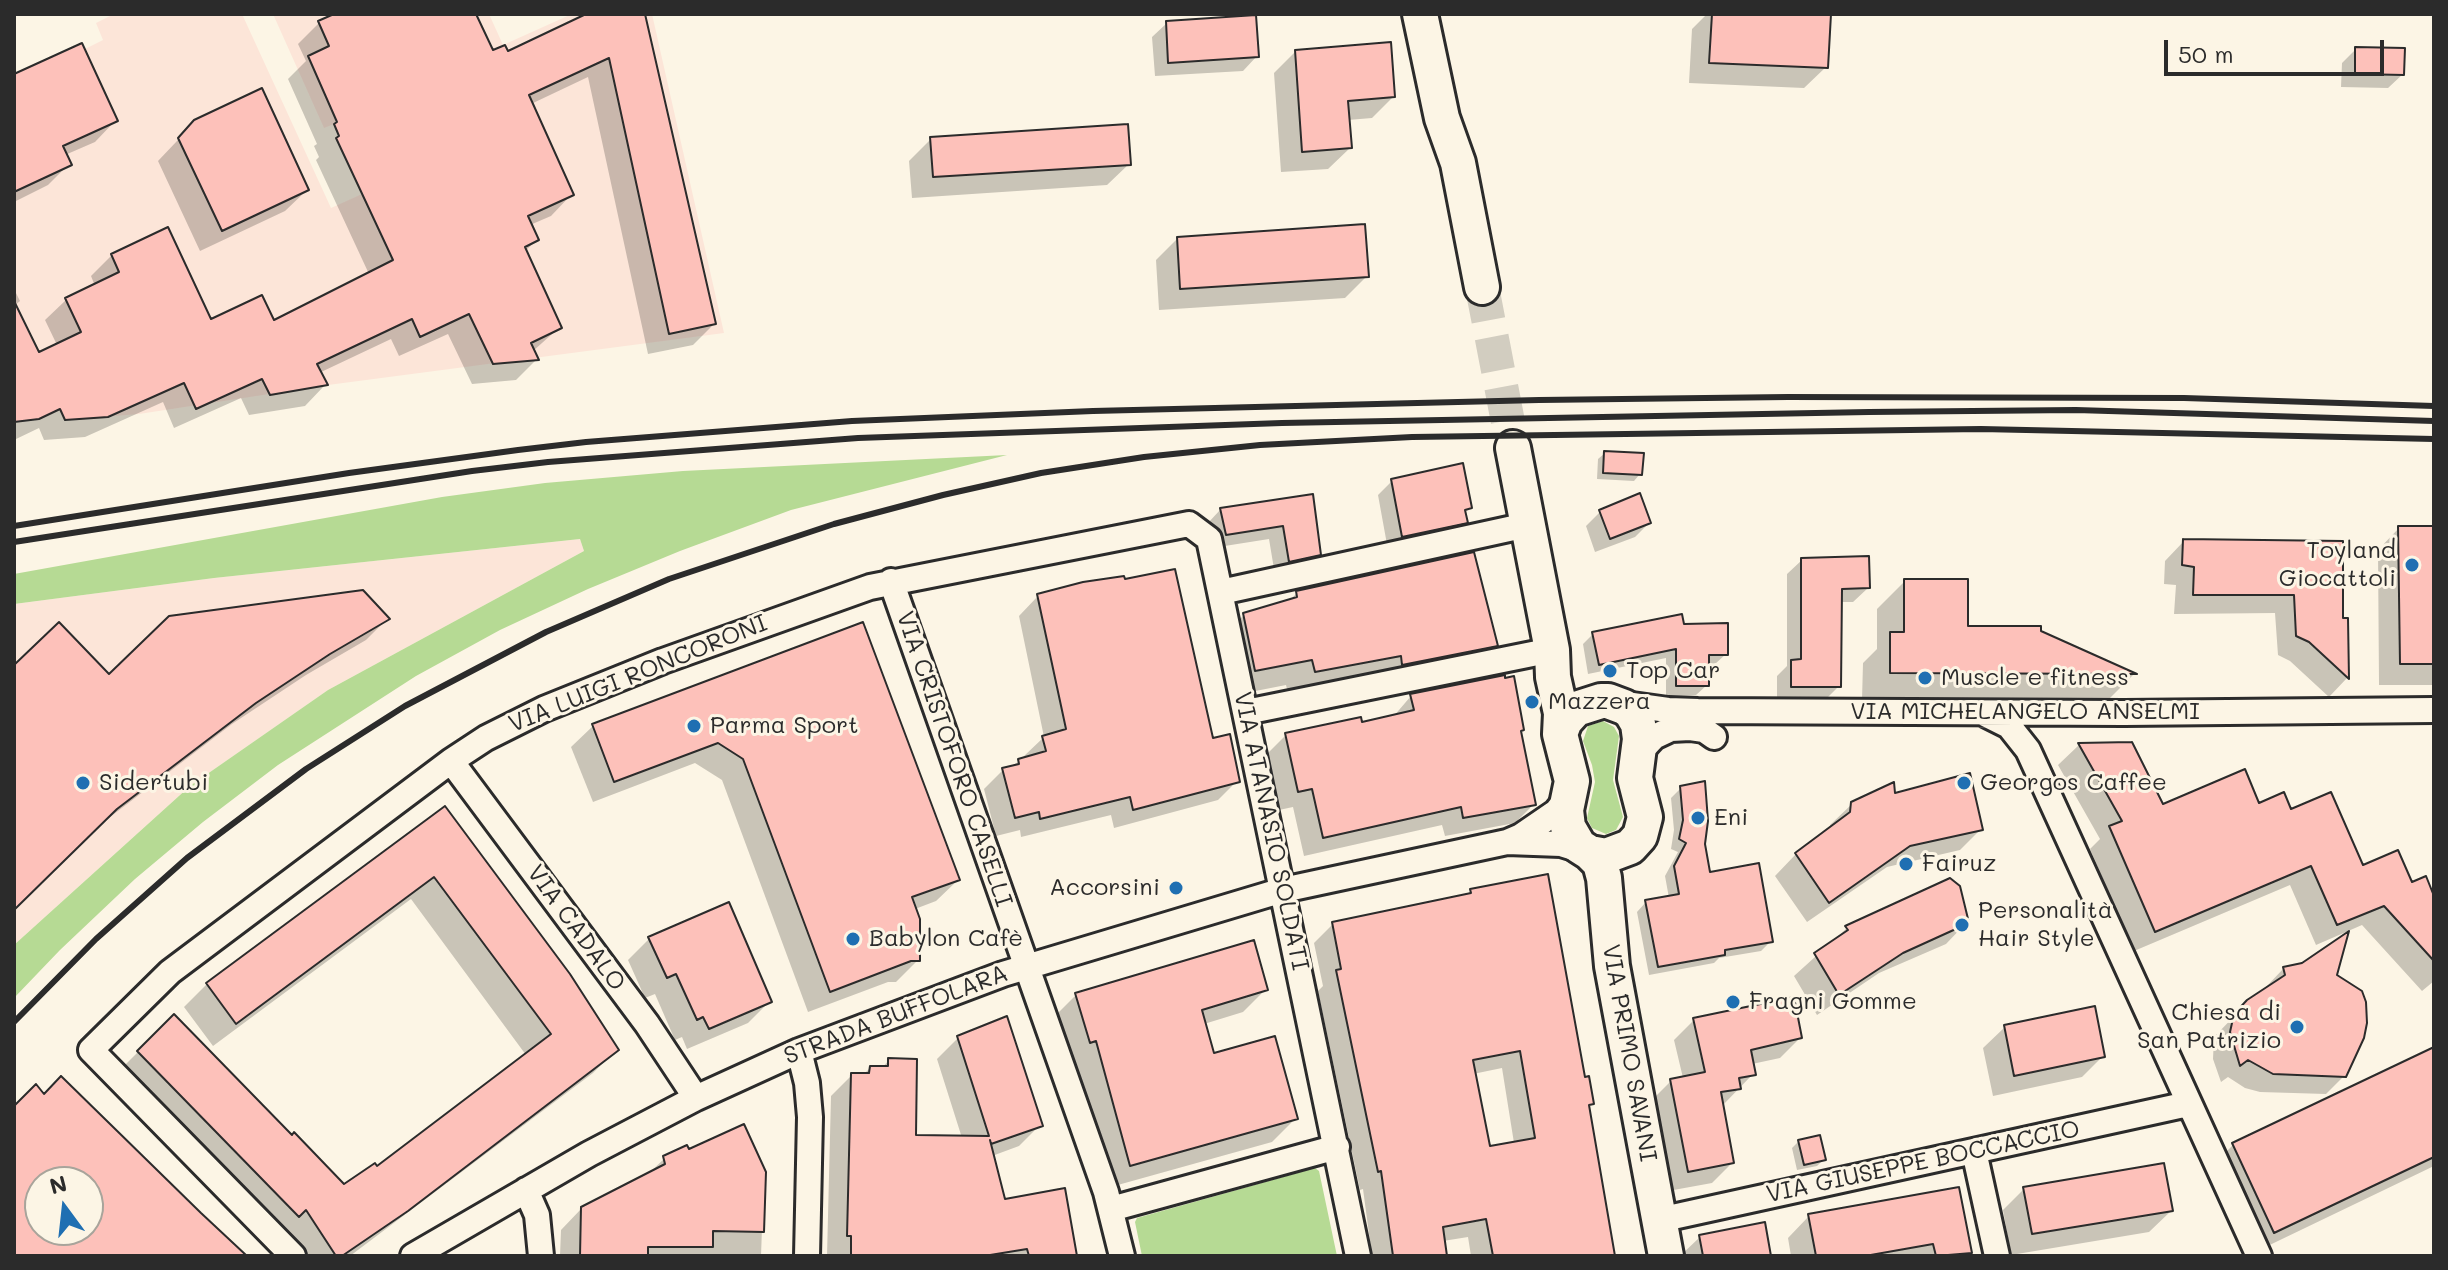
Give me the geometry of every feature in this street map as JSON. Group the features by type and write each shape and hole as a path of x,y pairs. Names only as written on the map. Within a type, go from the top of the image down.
{"street":[{"path":"1420,14 1442,118 1459,170 1482,287"},
{"path":"1443,14 1459,114 1459,170"},
{"name":"VIA PRIMO SAVANI","path":"1513,448 1552,650 1553,677 1561,713 1560,734 1571,774 1565,815 1579,846 1600,863 1604,878 1612,966 1666,1256"},
{"name":"VIA LUIGI RONCORONI","path":"293,1256 91,1050 139,1001 205,944 451,761 514,723 595,687 815,605 891,581 1189,524"},
{"name":"VIA ATANASIO SOLDATI","path":"1189,524 1209,539 1358,1256"},
{"path":"1221,592 1527,525"},
{"name":"VIA CRISTOFORO CASELLI","path":"891,581 1111,1209 1122,1256"},
{"path":"1246,712 1552,650 1560,662 1594,691 1631,712 1638,724 1640,739 1635,778 1645,817 1640,836 1630,847 1614,855 1590,853"},
{"path":"1560,734 1565,721 1576,709 1592,702 1616,703"},
{"name":"VIA MICHELANGELO ANSELMI","path":"1616,703 1684,711 2056,713 2434,710"},
{"path":"1970,711 2001,720 2016,733 2028,750"},
{"path":"2056,713 2032,723 2026,729 2025,743 2259,1256"},
{"path":"1638,754 1648,741 1671,729 1704,730 1714,737"},
{"name":"VIA CADALO","path":"451,761 647,1024 696,1098"},
{"name":"STRADA BUFFOLARA","path":"413,1256 644,1123 799,1051 1026,966 1283,890 1507,842 1556,812 1569,796"},
{"name":"STRADA BUFFOLARA","path":"1507,842 1568,845 1590,853"},
{"path":"799,1051 807,1083 810,1117 807,1256"},
{"name":"VIA GIUSEPPE BOCCACCIO","path":"1659,1220 2188,1104"},
{"path":"1111,1209 1337,1147"},
{"path":"1974,1151 1997,1256"},
{"path":"526,1190 537,1215 541,1256"}],"shaded area":[{"path":"114,14 242,14 331,208 362,194 336,138 339,136 334,124 324,128 273,14 489,14 503,45 572,14 652,14 724,333 328,385 139,414 65,420 60,409 39,419 14,422 14,74 82,43 85,49 103,40 96,23"},
{"path":"580,539 584,551 328,690 190,786 14,945 14,604 214,578"}],"green space":[{"path":"1007,455 791,510 680,551 500,630 416,676 278,765 135,879 14,998 14,945 190,786 328,690 584,551 580,539 214,578 14,604 14,574 442,497 545,483 683,471"},
{"path":"1603,721 1614,727 1619,736 1613,780 1623,817 1616,830 1606,834 1592,828 1587,818 1595,782 1583,741 1588,726"},
{"path":"1315,1168 1319,1171 1337,1256 1142,1256 1135,1222 1137,1218"}],"building":[{"path":"334,14 476,14 493,50 505,45 508,51 586,14 645,14 716,324 669,334 609,58 529,95 574,195 528,216 539,240 525,247 562,328 531,343 539,360 493,364 469,314 420,337 412,319 317,364 328,385 270,395 262,379 196,409 184,383 108,417 65,420 60,409 39,419 14,422 14,301 39,352 81,332 65,298 119,272 111,254 168,227 211,319 262,295 274,320 393,260 336,138 339,136 334,124 337,122 308,56 329,46 318,21"},
{"path":"1712,14 1831,14 1828,68 1709,63"},
{"path":"1256,15 1259,57 1168,63 1166,21"},
{"path":"1391,42 1395,97 1348,101 1352,148 1302,152 1295,50"},
{"path":"82,43 118,121 63,146 72,165 14,192 14,74"},
{"path":"2355,47 2405,48 2404,75 2355,74"},
{"path":"262,88 309,190 222,231 178,138 194,120"},
{"path":"1128,124 1131,165 933,177 930,137"},
{"path":"1365,224 1369,277 1180,289 1177,237"},
{"path":"1604,451 1644,453 1642,475 1603,473"},
{"path":"1463,463 1472,508 1465,510 1468,523 1402,537 1391,479"},
{"path":"1640,493 1651,523 1610,539 1599,510"},
{"path":"1313,494 1321,555 1289,562 1283,526 1226,535 1220,508"},
{"path":"2398,526 2434,526 2434,664 2400,664"},
{"path":"2183,539 2343,541 2343,618 2348,618 2349,679 2309,642 2296,636 2294,595 2193,595 2194,567 2182,565"},
{"path":"1474,552 1498,646 1402,665 1401,656 1315,672 1312,660 1255,671 1243,613 1297,597 1296,591"},
{"path":"1869,556 1870,588 1842,589 1841,687 1791,687 1791,660 1801,659 1801,558"},
{"path":"1175,569 1213,738 1230,734 1240,782 1133,810 1130,797 1040,819 1039,812 1015,818 1002,768 1019,764 1018,759 1046,751 1042,736 1066,729 1037,594 1083,582 1124,576 1125,579"},
{"path":"1904,579 1968,579 1968,626 2041,626 2041,631 2137,674 1890,673 1890,632 1904,632"},
{"name":"Sidertubi","path":"363,590 390,619 256,703 117,809 14,910 14,665 59,622 109,674 169,616"},
{"path":"1682,614 1684,624 1728,623 1728,655 1709,655 1709,686 1676,686 1676,649 1599,665 1592,632"},
{"path":"863,622 960,880 912,897 920,919 920,961 911,961 830,992 743,759 718,743 614,782 592,724"},
{"path":"1505,675 1505,678 1514,676 1536,805 1463,818 1461,807 1323,838 1312,789 1298,792 1285,733 1361,717 1362,722 1414,710 1410,694"},
{"path":"2132,742 2163,804 2245,769 2259,803 2284,792 2291,809 2331,792 2363,865 2398,850 2412,882 2426,876 2434,896 2434,961 2384,906 2337,925 2311,866 2155,932 2109,826 2122,821 2078,743"},
{"path":"1970,773 1983,830 1910,846 1829,903 1795,853 1850,812 1851,802 1894,782 1895,793"},
{"path":"1705,781 1708,821 1705,844 1710,872 1759,863 1773,942 1725,950 1725,955 1658,967 1645,900 1679,894 1674,866 1686,843 1679,839 1683,820 1680,786"},
{"path":"445,806 570,974 619,1050 408,1211 342,1256 336,1256 306,1210 299,1217 137,1051 174,1014 344,1184 375,1163 377,1166 551,1034 434,877 236,1024 206,983"},
{"path":"1548,874 1585,1077 1589,1076 1594,1104 1589,1105 1615,1256 1493,1256 1486,1219 1443,1227 1447,1256 1393,1256 1381,1171 1378,1172 1336,970 1341,969 1332,922 1471,893 1470,889","holes":["1520,1051 1535,1138 1490,1146 1473,1060"]},
{"path":"1950,878 1960,886 1969,923 1903,953 1839,995 1814,953 1848,930 1845,926"},
{"path":"729,902 772,1002 709,1029 703,1017 697,1020 676,974 667,978 648,937"},
{"name":"Chiesa di San Patrizio","path":"2349,931 2337,975 2362,991 2367,1023 2364,1038 2346,1077 2273,1074 2248,1060 2240,1066 2230,1032 2234,1014 2247,1000 2285,975 2283,967 2302,963"},
{"path":"1254,940 1268,990 1202,1010 1214,1053 1275,1036 1298,1119 1130,1166 1096,1041 1090,1043 1075,993"},
{"path":"1794,997 1802,1038 1751,1050 1756,1075 1739,1078 1741,1089 1721,1092 1734,1163 1688,1172 1670,1079 1705,1072 1693,1018"},
{"path":"2095,1006 2105,1057 2014,1076 2004,1025"},
{"path":"1007,1016 1043,1126 991,1144 1005,1199 1065,1188 1077,1256 1029,1256 1027,1249 984,1256 851,1256 851,1236 847,1236 851,1073 869,1073 870,1066 888,1066 888,1058 917,1059 916,1135 989,1136 957,1036"},
{"path":"2434,1047 2434,1157 2274,1233 2232,1143"},
{"path":"61,1076 247,1256 14,1256 14,1106 36,1084 44,1094"},
{"path":"744,1124 766,1172 764,1232 713,1231 713,1247 648,1247 648,1256 580,1256 581,1207 665,1164 663,1156 687,1145 689,1149"},
{"path":"1820,1135 1826,1160 1804,1165 1798,1140"},
{"path":"2164,1163 2173,1211 2032,1234 2023,1187"},
{"path":"1959,1187 1972,1253 1936,1256 1933,1244 1865,1256 1816,1256 1808,1214"},
{"path":"1765,1222 1771,1256 1703,1256 1699,1235"}],"tunnel":[{"path":"1482,287 1513,448"}],"railway":[{"path":"14,526 349,473 518,450 852,421 1093,411 1788,397 2184,398 2434,406"},
{"path":"14,542 472,471 548,462 858,438 1282,423 1869,412 2076,410 2434,421"},
{"path":"14,1022 96,939 187,858 306,769 405,706 546,632 669,579 834,524 943,495 1041,473 1144,457 1260,445 1412,437 1981,429 2434,439"}],"place":[{"name":"Toyland Giocattoli","path":"2412,565"},
{"name":"Top Car","path":"1610,671"},
{"name":"Muscle e fitness","path":"1925,678"},
{"name":"Mazzera","path":"1532,702"},
{"name":"Parma Sport","path":"694,726"},
{"name":"Sidertubi","path":"83,783"},
{"name":"Georgos Caffee","path":"1964,783"},
{"name":"Eni","path":"1698,818"},
{"name":"Fairuz","path":"1906,864"},
{"name":"Accorsini","path":"1176,888"},
{"name":"Personalità Hair Style","path":"1962,925"},
{"name":"Babylon Cafè","path":"853,939"},
{"name":"Fragni Gomme","path":"1733,1002"},
{"name":"Chiesa di San Patrizio","path":"2297,1027"}]}
